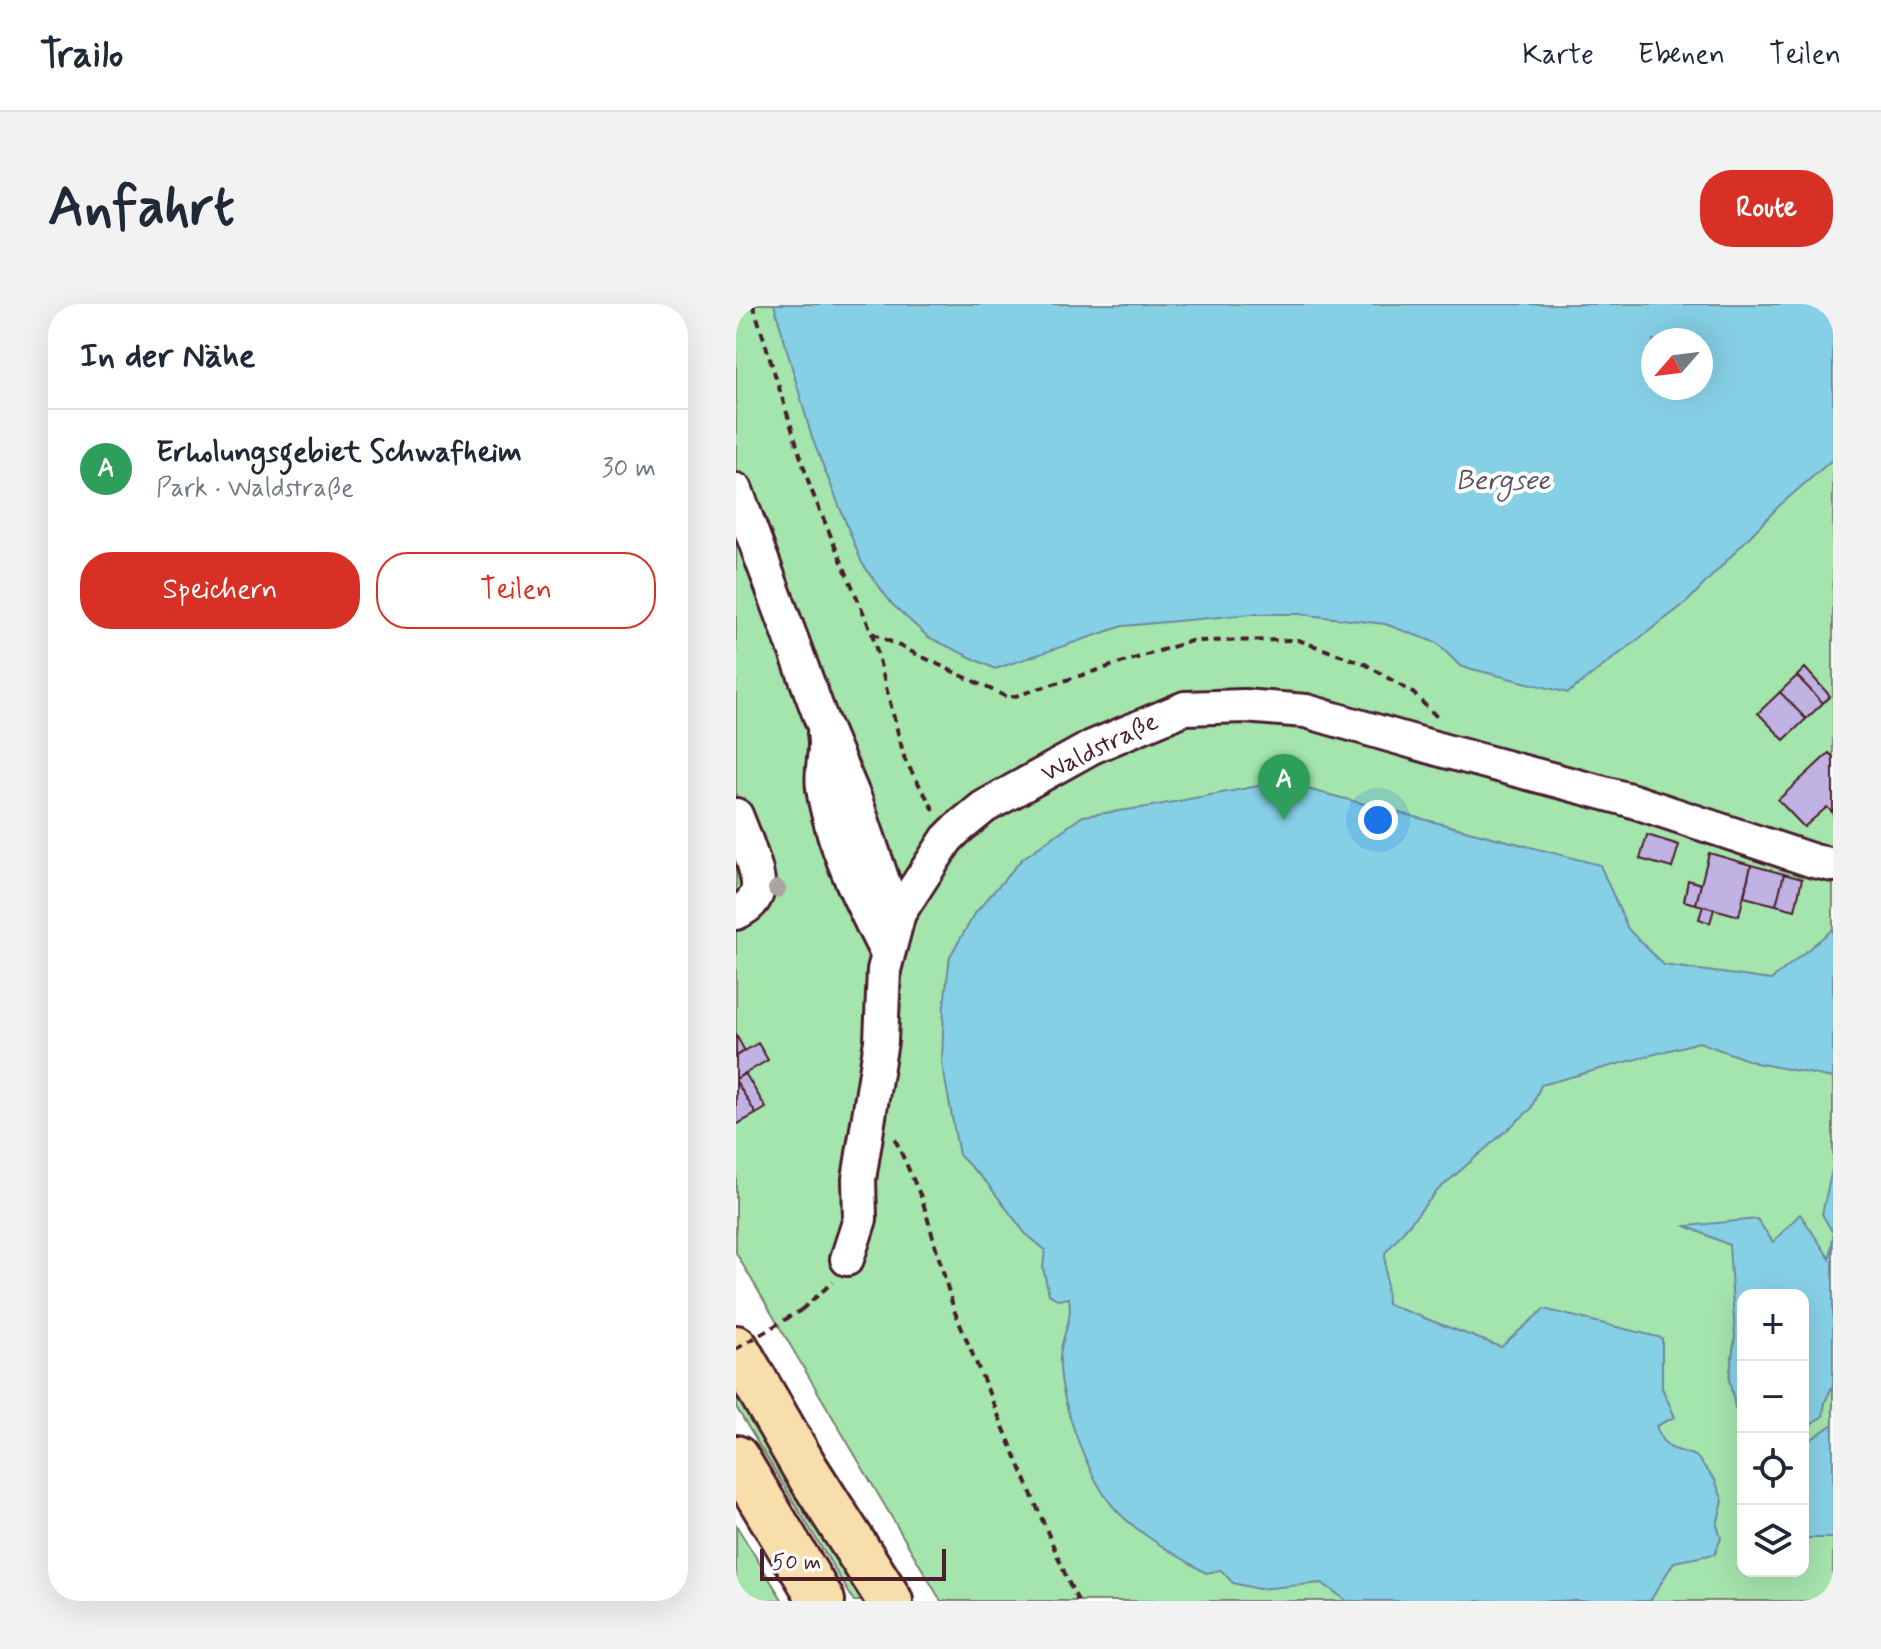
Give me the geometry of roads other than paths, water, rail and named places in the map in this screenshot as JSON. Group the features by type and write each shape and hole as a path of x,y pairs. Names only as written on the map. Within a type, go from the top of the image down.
{"highway":[{"path":"736,1348 805,1468 890,1601"},
{"path":"736,1458 822,1601"}],"street":[{"path":"736,490 821,719 856,802 887,893 899,913"},
{"name":"Waldstraße","path":"847,1259 860,1219 859,1179 881,1041 885,962 899,913 947,839 984,807 1092,747 1185,708 1244,706 1306,711 1630,800 1833,865"},
{"path":"821,719 827,746 822,767 829,816 885,962"},
{"path":"736,815 760,881 755,897 747,908 736,913"}],"water":[{"name":"Bergsee","path":"774,304 1833,304 1833,459 1780,505 1687,602 1568,693 1460,666 1437,643 1385,624 1299,614 1252,614 1123,626 995,669 928,637 892,604 862,563 812,438"},
{"path":"1280,782 1600,865 1628,929 1664,965 1771,980 1833,929 1833,1078 1756,1063 1699,1042 1541,1085 1531,1109 1437,1191 1385,1253 1387,1304 1501,1347 1544,1309 1662,1338 1662,1388 1675,1417 1656,1426 1662,1440 1671,1448 1696,1456 1715,1480 1723,1501 1717,1525 1721,1538 1715,1554 1674,1562 1650,1601 1347,1601 1322,1583 1258,1589 1233,1583 1221,1570 1206,1573 1136,1528 1105,1496 1085,1459 1069,1415 1061,1374 1060,1357 1069,1315 1069,1298 1059,1300 1049,1294 1043,1268 1045,1250 1025,1233 987,1183 959,1155 942,1063 950,956 976,912 1022,859 1083,816"},
{"path":"1833,1165 1833,1233 1822,1214"},
{"path":"1800,1214 1830,1259 1833,1236 1833,1385 1823,1416 1809,1425 1809,1289 1737,1289 1737,1410 1729,1379 1735,1336 1729,1245 1686,1226 1757,1219 1773,1242"},
{"path":"1833,1424 1833,1538 1809,1538 1809,1441"}],"place":[{"name":"Erholungsgebiet Schwafheim","path":"1284,820"}]}
